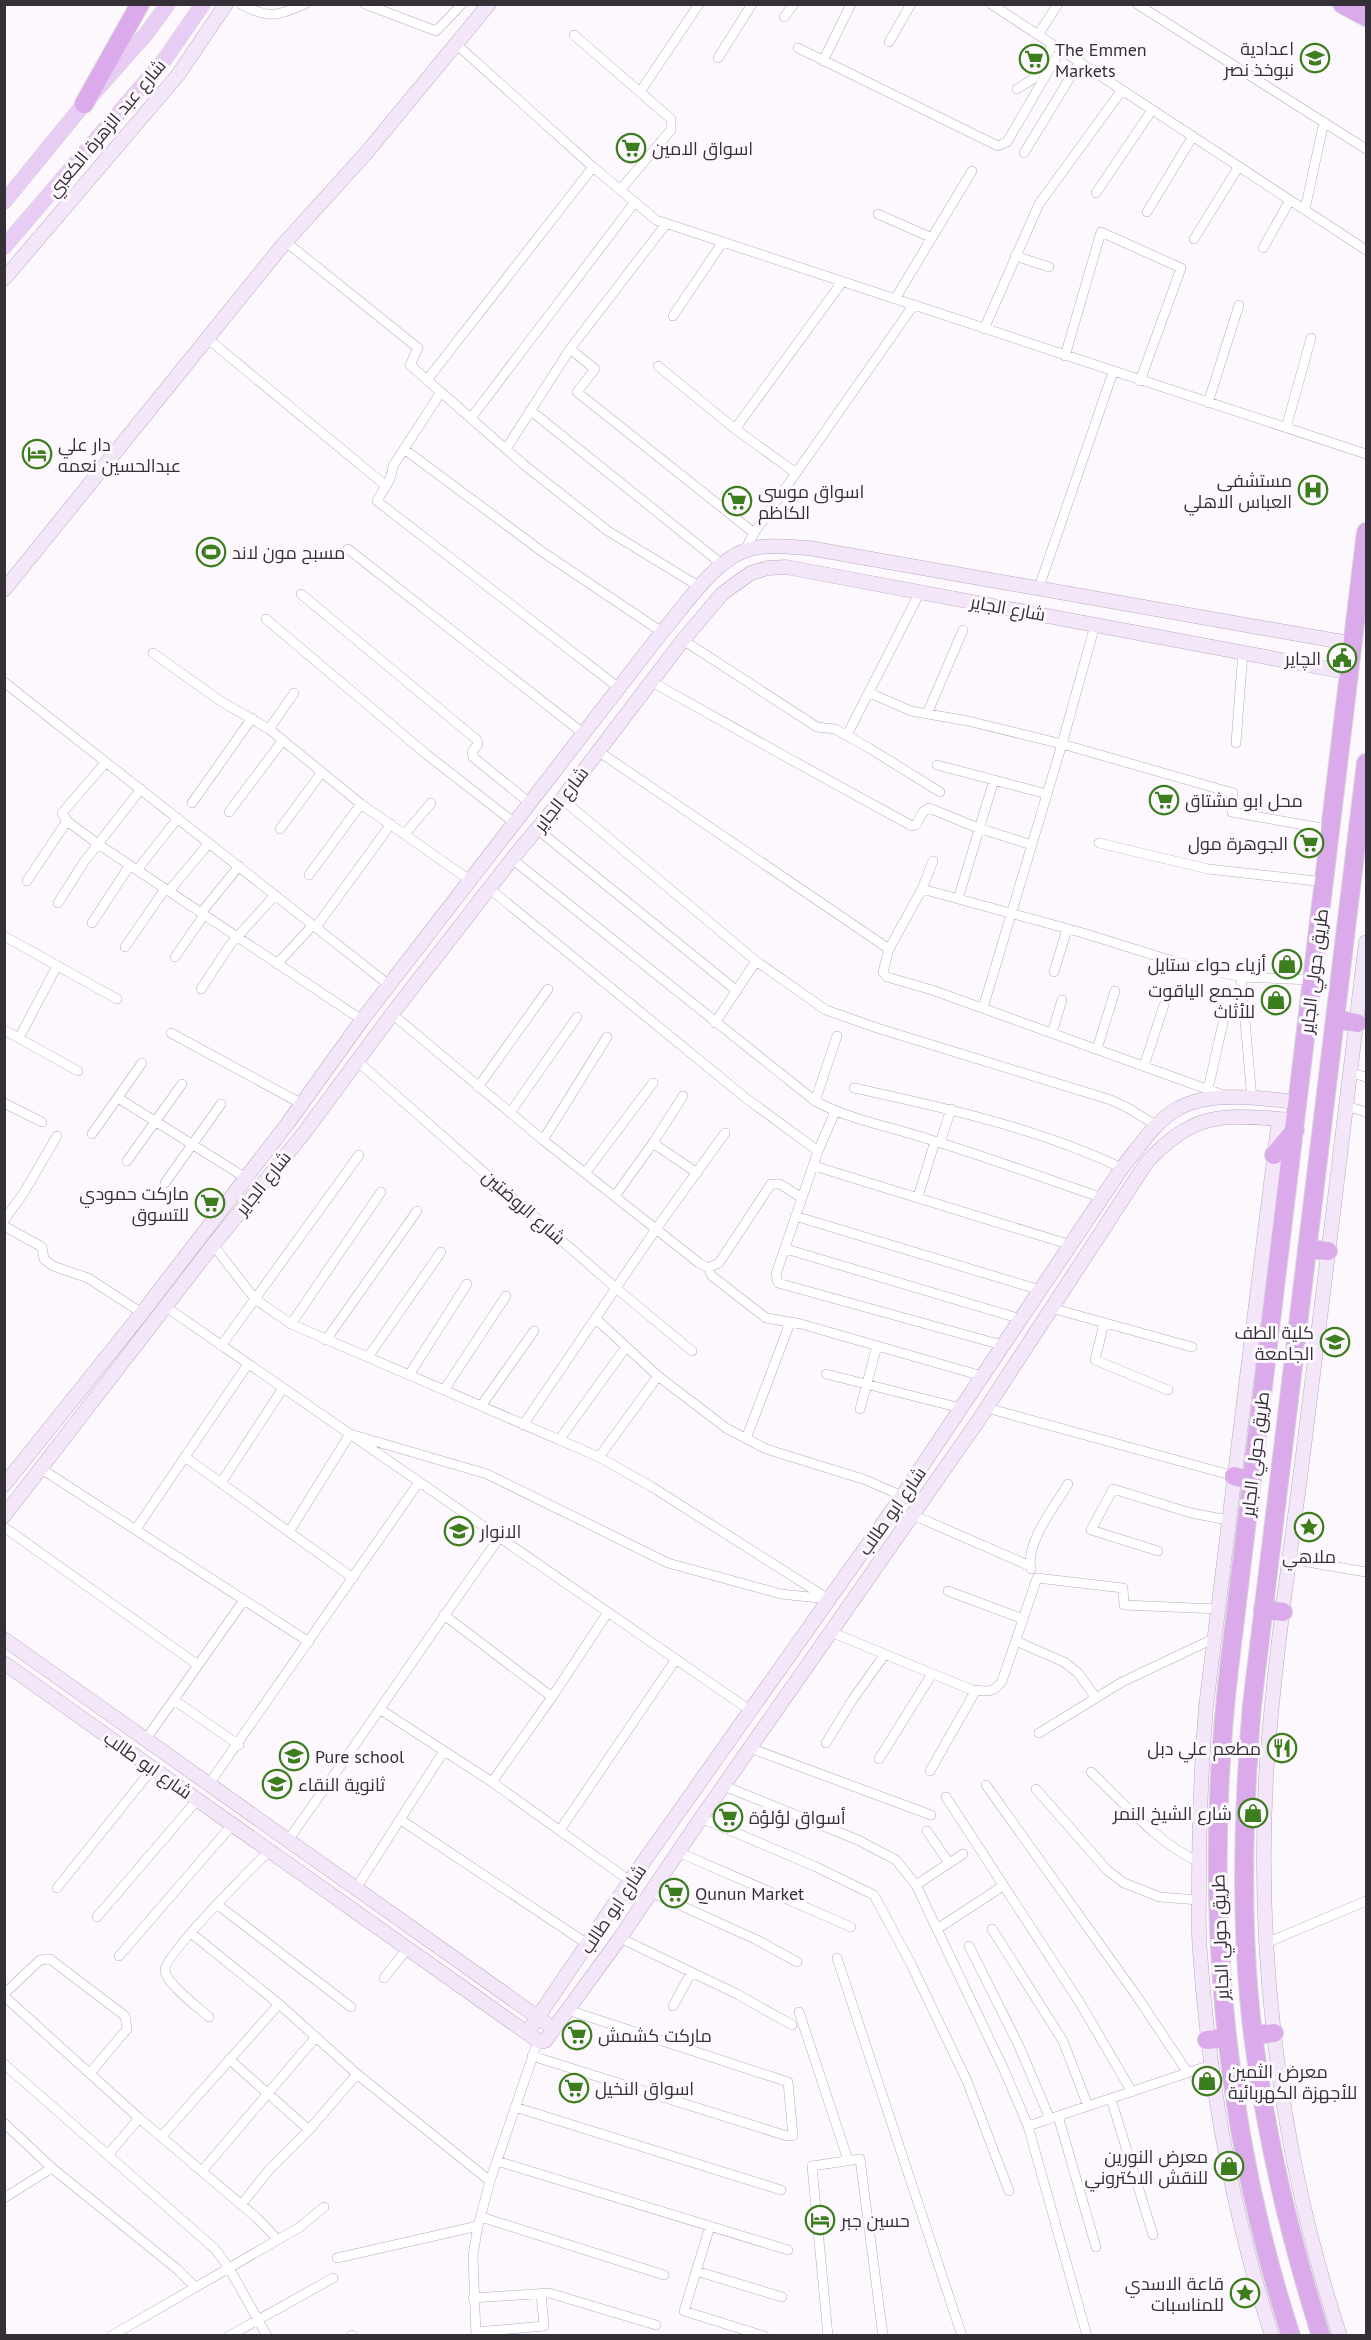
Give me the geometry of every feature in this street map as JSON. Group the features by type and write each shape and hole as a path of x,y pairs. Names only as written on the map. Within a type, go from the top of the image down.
{"highway":[{"path":"84,104 140,4"},
{"path":"1342,4 1366,17"},
{"name":"طريق حولي الجاير","path":"1291,2336 1266,2251 1241,2128 1226,2038 1218,1918 1208,1862 1218,1801 1225,1704 1292,1118 1332,830 1366,532"},
{"name":"طريق حولي الجاير","path":"1321,2336 1294,2245 1278,2178 1253,2035 1245,1863 1249,1736 1366,763"},
{"path":"1335,1019 1361,1012"},
{"path":"1274,1155 1292,1118"},
{"path":"1307,1249 1328,1251"},
{"path":"1234,1476 1252,1481"},
{"path":"1263,1609 1283,1612"},
{"path":"1208,1862 1231,1870 1245,1863"},
{"path":"1218,1918 1232,1911 1246,1919"},
{"path":"1253,2035 1274,2033"},
{"path":"1207,2040 1226,2038"}],"main road":[{"name":"شارع عبد الزهرة الكعبي","path":"4,202 10,191 84,104 142,40 168,4"},
{"name":"شارع عبد الزهرة الكعبي","path":"4,248 165,59 202,4"}],"street":[{"path":"4,279 178,75 226,4"},
{"path":"241,4 260,14 269,15 279,14 305,4"},
{"path":"365,4 436,31 462,4"},
{"path":"4,590 286,242 367,152 489,4"},
{"path":"640,92 699,4"},
{"path":"718,58 752,4"},
{"path":"784,17 794,4"},
{"path":"823,61 851,4"},
{"path":"889,42 910,4"},
{"path":"990,4 1366,250"},
{"path":"1038,35 1058,4"},
{"path":"1137,4 1366,149"},
{"path":"574,35 667,113 673,125 620,190"},
{"path":"455,43 593,167 656,220 1366,454"},
{"path":"798,48 998,146 1007,142 1056,48"},
{"path":"1017,89 1033,79 1056,48"},
{"path":"1024,153 1079,63"},
{"path":"984,328 1039,204 1122,90"},
{"path":"1096,193 1152,110"},
{"path":"1305,210 1324,122"},
{"path":"1147,212 1193,136"},
{"path":"1194,239 1239,166"},
{"path":"427,380 593,167"},
{"path":"895,300 972,171"},
{"path":"1263,248 1290,200"},
{"path":"471,418 635,202"},
{"path":"878,214 932,238"},
{"path":"506,449 570,349 666,224"},
{"path":"1065,356 1101,232 1181,268 1140,381"},
{"path":"286,242 418,348 410,365 506,449 608,531 700,587"},
{"path":"673,316 722,243"},
{"path":"1015,256 1049,267"},
{"path":"735,429 842,282"},
{"path":"1208,403 1239,305"},
{"path":"745,550 754,533 913,306"},
{"path":"208,339 385,485"},
{"path":"1286,428 1311,339"},
{"path":"570,349 595,369 577,392 754,533"},
{"path":"658,366 735,429 796,473"},
{"path":"1035,613 1041,588 1113,372"},
{"path":"441,392 393,465 392,478 385,485 377,501 620,688"},
{"path":"530,410 723,565"},
{"path":"404,449 544,553 663,632"},
{"name":"شارع الجاير","path":"7,1476 142,1313 288,1123 362,1020 663,632 700,587 723,565 745,550 764,546 809,548 1354,644"},
{"path":"348,549 584,734"},
{"name":"شارع الجاير","path":"4,1516 213,1245 304,1133 392,1014 512,859 562,799 683,640 722,594 751,573 768,568 786,567 1351,673"},
{"path":"847,735 920,592"},
{"path":"301,594 477,740 478,744 472,752 473,757 531,804"},
{"path":"266,618 418,747 516,824"},
{"path":"983,1008 1095,625"},
{"path":"927,714 963,630"},
{"path":"683,640 817,727 835,729 847,735 940,792"},
{"path":"1236,743 1243,651"},
{"path":"153,653 219,700 269,729 361,804 471,881"},
{"path":"4,682 389,985"},
{"path":"652,682 912,826 916,825 923,812 929,808 978,828 1032,845"},
{"path":"269,729 294,693"},
{"path":"870,693 911,711 1062,744 1233,793 1232,812 1332,830"},
{"path":"192,803 252,718"},
{"path":"229,812 283,740"},
{"path":"598,751 889,950"},
{"path":"106,762 62,813 67,821 362,1020"},
{"path":"937,765 1047,794"},
{"path":"280,829 322,771"},
{"path":"958,899 994,780"},
{"path":"58,903 98,844 141,789"},
{"path":"562,799 756,961 826,1010 878,1029 1111,1100 1128,1107 1157,1126"},
{"path":"405,834 431,803"},
{"path":"309,875 361,804"},
{"path":"92,923 133,867 178,818"},
{"path":"27,881 67,821"},
{"path":"277,964 314,926 391,824"},
{"path":"537,829 737,991"},
{"path":"125,947 167,890 209,843"},
{"path":"1099,843 1208,869 1325,882"},
{"path":"512,859 814,1101 835,1112 938,1142 1102,1198"},
{"path":"933,861 922,889 889,950 884,972 887,977 932,990 1234,1098"},
{"path":"175,957 202,914 239,866"},
{"path":"490,888 747,1099 818,1151"},
{"path":"922,889 1176,962 1241,977 1312,981"},
{"path":"201,989 230,945 275,895"},
{"path":"1054,972 1067,929"},
{"path":"4,936 117,999"},
{"path":"1340,2336 1314,2252 1299,2186 1274,2033 1266,1943 1264,1851 1266,1781 1283,1612 1346,1106 1361,1012 1366,945"},
{"path":"715,1023 756,961"},
{"path":"19,1038 57,966"},
{"path":"1241,977 1256,1099 1263,1109 1259,1118"},
{"path":"478,1087 548,989"},
{"path":"1097,1049 1115,991"},
{"path":"1053,1033 1062,1000"},
{"path":"1144,1066 1164,1005"},
{"path":"392,1014 543,1140 708,1268 712,1276 766,1318 982,1376"},
{"path":"510,1113 578,1017"},
{"path":"1208,1089 1223,1023"},
{"path":"4,1030 78,1071"},
{"path":"171,1033 302,1104"},
{"path":"814,1101 837,1036"},
{"path":"543,1140 608,1038"},
{"name":"شارع الروضتين","path":"357,1061 617,1289 692,1351"},
{"path":"92,1134 142,1063"},
{"path":"1351,1073 1366,1077"},
{"path":"586,1172 652,1083"},
{"path":"127,1161 182,1084"},
{"path":"854,1088 951,1109 1089,1152 1122,1168"},
{"path":"615,1196 683,1096"},
{"path":"118,1098 246,1178"},
{"name":"شارع ابو طالب","path":"538,2018 589,1946 630,1881 865,1550 1122,1168 1157,1126 1179,1107 1211,1098 1256,1099 1292,1118"},
{"path":"4,1103 42,1122"},
{"path":"165,1183 221,1104"},
{"path":"1346,1106 1366,1112"},
{"path":"918,1197 951,1109"},
{"path":"835,1112 818,1151 795,1216 776,1274 778,1283 1002,1346"},
{"name":"شارع ابو طالب","path":"4,1663 532,2037 545,2041 620,1938 987,1408 1147,1162 1164,1144 1184,1129 1204,1120 1212,1118 1292,1118"},
{"path":"288,1123 304,1133"},
{"path":"523,1425 656,1229 725,1133"},
{"path":"4,1220 23,1194 57,1136"},
{"path":"653,1143 697,1173"},
{"path":"221,1346 359,1155"},
{"path":"1272,2336 1222,2142 1207,2040 1200,1950 1199,1900 1208,1862 1200,1778 1206,1707 1274,1155"},
{"path":"814,1166 1071,1245"},
{"path":"708,1268 719,1263 771,1185 780,1184 802,1198"},
{"path":"291,1324 381,1192"},
{"path":"326,1340 417,1211"},
{"path":"795,1216 1040,1290"},
{"path":"4,1226 42,1247 44,1259 53,1266 88,1278 142,1313"},
{"path":"213,1245 255,1299 291,1324 598,1457 652,1487 830,1600"},
{"path":"786,1248 1021,1319"},
{"path":"368,1358 441,1252"},
{"path":"409,1375 467,1284"},
{"path":"444,1390 506,1296"},
{"path":"166,1307 751,1711"},
{"path":"1051,1308 1192,1347"},
{"path":"596,1319 658,1376 726,1428 766,1449 866,1480 902,1496"},
{"path":"746,1438 790,1323"},
{"path":"1104,1323 1095,1360 1168,1390"},
{"path":"481,1406 534,1331"},
{"path":"860,1409 877,1346"},
{"path":"559,1440 626,1347"},
{"path":"136,1529 248,1364"},
{"path":"826,1374 961,1408"},
{"path":"598,1457 658,1376"},
{"path":"221,1483 283,1388"},
{"path":"987,1408 1234,1476"},
{"path":"289,1532 350,1434"},
{"path":"350,1434 487,1474 668,1563 781,1594 830,1600"},
{"path":"185,1457 353,1578"},
{"path":"40,1468 309,1642"},
{"path":"209,1784 419,1482"},
{"path":"1030,1566 1033,1543 1068,1484"},
{"path":"1158,1551 1091,1530 1113,1489 1191,1513 1228,1520"},
{"path":"831,1632 976,1690 997,1689 1002,1681 1037,1578 1030,1566 913,1515"},
{"path":"4,1527 198,1665"},
{"path":"288,1840 500,1538"},
{"path":"865,1550 882,1560"},
{"path":"1290,1559 1366,1572"},
{"path":"1037,1578 1123,1588 1124,1605 1218,1609"},
{"path":"948,1591 1023,1619"},
{"path":"146,1739 244,1600"},
{"path":"492,1782 608,1612"},
{"path":"444,1615 552,1697"},
{"path":"1039,1733 1122,1682 1215,1638"},
{"name":"شارع ابو طالب","path":"4,1639 555,2029"},
{"path":"1016,1641 1064,1662 1078,1673 1096,1698"},
{"path":"826,1743 885,1654"},
{"path":"560,1830 676,1659"},
{"path":"879,1759 932,1674"},
{"path":"930,1771 976,1690"},
{"path":"174,1700 239,1744"},
{"path":"381,1710 492,1782 630,1881"},
{"path":"750,1748 931,1815"},
{"path":"358,1885 444,1751"},
{"path":"57,1888 153,1768"},
{"path":"1091,1772 1181,1854 1208,1862"},
{"path":"986,1785 1136,1995 1188,2073"},
{"path":"724,1786 858,1840 896,1860 916,1885 1005,2072 1028,2126 1087,2336"},
{"path":"1036,1789 1107,1870 1124,1883 1160,1897 1199,1900"},
{"path":"946,1797 1080,2003 1132,2091"},
{"path":"97,1917 197,1800"},
{"path":"701,1818 814,1866 874,1895 911,1964 967,2081 1009,2191"},
{"path":"401,1821 589,1946"},
{"path":"119,1956 232,1825"},
{"path":"927,1831 949,1863"},
{"path":"208,2017 168,1980 165,1970 167,1962 191,1933 269,1851"},
{"path":"678,1852 851,1927"},
{"path":"916,1885 963,1854"},
{"path":"937,1929 1004,1886"},
{"path":"651,1893 757,1940 797,1962"},
{"path":"1266,1943 1366,1900"},
{"path":"218,1905 351,2007"},
{"path":"992,1929 1063,2041 1088,2106"},
{"path":"191,1933 279,2004 357,2074 490,2181"},
{"path":"620,1938 792,2025"},
{"path":"969,1946 1054,2117 1096,2247"},
{"path":"384,1978 407,1949"},
{"path":"442,1974 454,1957"},
{"path":"837,1958 962,2336"},
{"path":"90,2073 126,2030 125,2016 50,1959 40,1960 4,1995 139,2118 241,2205 278,2240"},
{"path":"673,2006 691,1972"},
{"path":"162,2136 279,2004"},
{"path":"532,2056 793,2136 788,2082 568,2010"},
{"path":"800,2012 848,2160"},
{"path":"538,2018 532,2037 532,2056 490,2181 473,2255 476,2334 544,2326 541,2294"},
{"path":"202,2171 315,2038"},
{"path":"230,2058 309,2130"},
{"path":"4,2064 215,2249 229,2268 267,2336"},
{"path":"1028,2126 1210,2065"},
{"path":"241,2205 269,2170 309,2130 357,2074"},
{"path":"1111,2098 1153,2235"},
{"path":"515,2107 781,2190"},
{"path":"108,2155 139,2118"},
{"path":"4,2123 52,2168 177,2269 195,2287"},
{"path":"828,2336 812,2166 860,2159 883,2336"},
{"path":"497,2161 788,2250"},
{"path":"4,2198 52,2168"},
{"path":"111,2336 300,2227 324,2207"},
{"path":"337,2258 480,2221 664,2275"},
{"path":"710,2226 684,2311 764,2336"},
{"path":"696,2271 782,2297"},
{"path":"229,2336 333,2278"},
{"path":"473,2298 549,2293 656,2325"}],"place":[{"name":"اعدادية نبوخذ نصر","path":"1315,58"},
{"name":"The Emmen Markets","path":"1034,59"},
{"name":"اسواق الامين","path":"631,148"},
{"name":"دار علي عبدالحسين نعمه","path":"37,454"},
{"name":"مستشفى العباس الاهلي","path":"1313,490"},
{"name":"اسواق موسى الكاظم","path":"737,501"},
{"name":"مسبح مون لاند","path":"211,552"},
{"name":"الچاير","path":"1342,658"},
{"name":"محل ابو مشتاق","path":"1164,800"},
{"name":"الجوهرة مول","path":"1309,843"},
{"name":"أزياء حواء ستايل","path":"1287,964"},
{"name":"مجمع الياقوت للأثاث","path":"1276,1000"},
{"name":"ماركت حمودي للتسوق","path":"210,1203"},
{"name":"كلية الطف الجامعة","path":"1335,1342"},
{"name":"ملاهي","path":"1309,1527"},
{"name":"الانوار","path":"459,1531"},
{"name":"مطعم علي دبل","path":"1282,1748"},
{"name":"Pure school","path":"294,1756"},
{"name":"ثانوية النقاء","path":"277,1784"},
{"name":"شارع الشيخ النمر","path":"1253,1813"},
{"name":"أسواق لؤلؤة","path":"728,1817"},
{"name":"Qunun Market","path":"674,1893"},
{"name":"ماركت كشمش","path":"577,2035"},
{"name":"معرض الثمين للأجهزة الكهربائية","path":"1207,2081"},
{"name":"اسواق النخيل","path":"574,2088"},
{"name":"معرض النورين للنقش الاكتروني","path":"1229,2166"},
{"name":"حسين جبر","path":"820,2220"},
{"name":"قاعة الاسدي للمناسبات","path":"1245,2293"}]}
